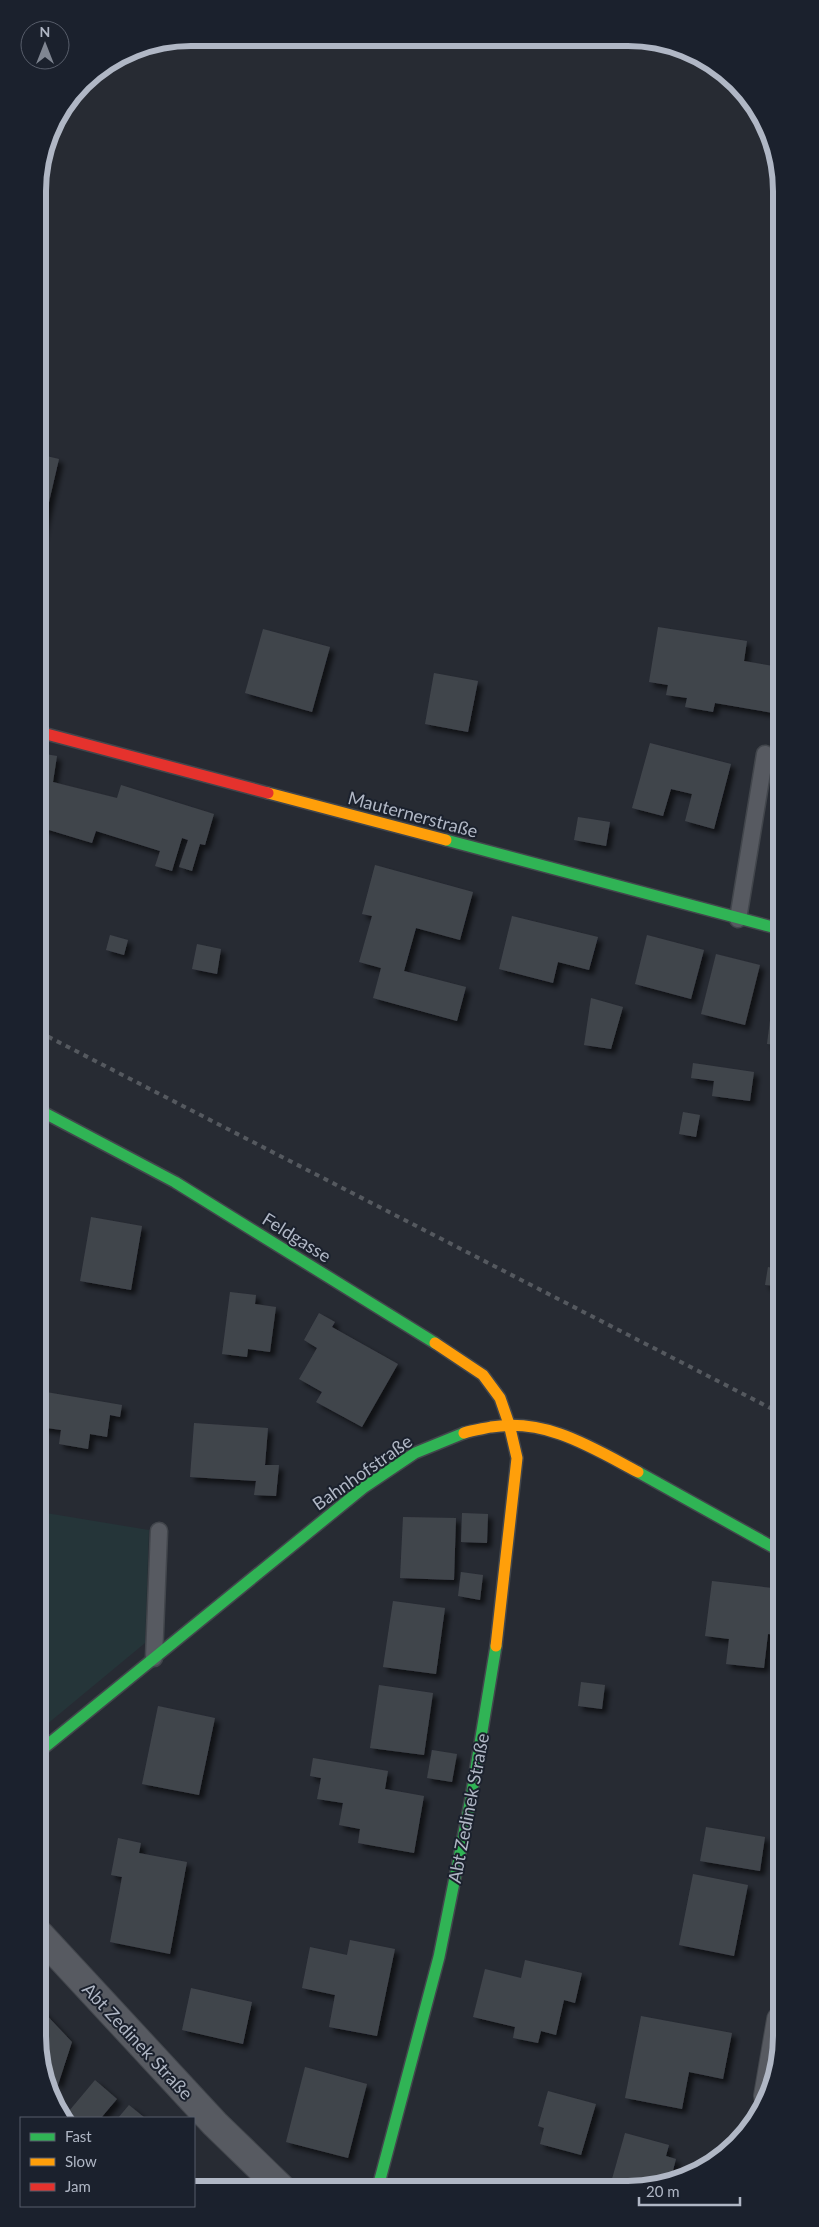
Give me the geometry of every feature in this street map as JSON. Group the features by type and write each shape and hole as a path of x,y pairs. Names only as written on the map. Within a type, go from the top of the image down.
{"street":[{"name":"Mauternerstraße","path":"47,734 773,927"},
{"name":"Feldgasse","path":"46,1114 174,1182 463,1360 483,1375 500,1398 509,1424"},
{"name":"Bahnhofstraße","path":"46,1746 363,1488 415,1452 469,1431 509,1424 542,1427 579,1440 772,1547"},
{"name":"Abt Zedinek Straße","path":"379,2181 439,1957 471,1798 500,1622 517,1458 509,1424"},
{"name":"Abt Zedinek Straße","path":"46,1942 215,2124 274,2181"}],"lane":[{"path":"738,919 764,754"},
{"path":"154,1658 159,1531"}],"shaded area":[{"path":"46,1513 149,1530 145,1643 46,1725"}],"building":[{"path":"47,456 59,459 47,511"},
{"path":"658,627 747,641 744,661 773,666 773,713 715,703 713,712 685,707 687,698 666,695 668,685 649,682"},
{"path":"263,629 330,647 312,712 245,693"},
{"path":"434,673 478,681 468,732 425,724"},
{"path":"650,743 731,764 714,829 685,821 692,794 671,789 663,816 632,808"},
{"path":"47,754 57,756 53,782 117,798 121,785 214,814 205,845 200,844 192,871 179,867 188,840 182,838 172,871 155,866 160,851 96,831 92,843 47,829"},
{"path":"578,817 610,822 606,846 574,840"},
{"path":"375,865 473,892 460,940 416,928 404,971 466,987 457,1021 373,998 381,968 359,962 372,916 362,914"},
{"path":"512,916 598,937 589,970 558,962 553,983 499,969"},
{"path":"110,935 128,940 124,955 106,950"},
{"path":"647,935 704,950 691,999 635,984"},
{"path":"197,944 221,949 217,974 192,969"},
{"path":"716,954 760,965 745,1025 701,1014"},
{"path":"591,998 623,1007 611,1049 584,1045"},
{"path":"772,1005 773,1005 773,1044 767,1044"},
{"path":"693,1063 754,1072 750,1101 712,1096 714,1081 691,1078"},
{"path":"683,1112 700,1115 696,1137 679,1134"},
{"path":"91,1217 142,1226 131,1290 80,1281"},
{"path":"768,1267 772,1268 772,1286 765,1285"},
{"path":"230,1292 256,1295 255,1304 276,1307 270,1352 248,1349 247,1357 222,1354"},
{"path":"319,1313 335,1322 332,1327 398,1364 362,1427 316,1402 322,1392 299,1379 317,1348 304,1340"},
{"path":"46,1392 122,1405 120,1417 110,1415 107,1437 90,1434 88,1449 59,1444 61,1430 46,1428"},
{"path":"194,1423 268,1428 265,1465 279,1465 276,1496 254,1495 256,1481 190,1477"},
{"path":"462,1513 488,1514 487,1543 461,1542"},
{"path":"403,1517 456,1518 454,1580 400,1578"},
{"path":"461,1572 483,1575 480,1600 458,1596"},
{"path":"712,1581 772,1588 772,1634 768,1634 764,1668 726,1664 729,1639 705,1636"},
{"path":"393,1601 445,1608 436,1674 383,1667"},
{"path":"581,1682 605,1685 602,1709 578,1706"},
{"path":"379,1685 433,1693 424,1755 370,1748"},
{"path":"158,1706 215,1718 199,1795 142,1784"},
{"path":"432,1750 457,1754 452,1782 427,1778"},
{"path":"313,1758 388,1771 385,1789 424,1796 414,1853 358,1843 360,1829 339,1825 343,1803 317,1799 321,1778 310,1776"},
{"path":"706,1827 765,1837 760,1871 700,1861"},
{"path":"118,1838 141,1843 139,1853 187,1862 170,1954 110,1942 122,1877 111,1875"},
{"path":"693,1874 748,1885 734,1956 679,1945"},
{"path":"350,1940 395,1949 377,2036 329,2027 335,1995 302,1988 310,1947 347,1955"},
{"path":"525,1960 582,1973 575,2003 564,2000 556,2035 541,2031 538,2043 513,2038 515,2027 473,2017 485,1969 521,1978"},
{"path":"191,1988 252,2002 243,2044 182,2030"},
{"path":"46,2014 72,2042 58,2085 53,2080 47,2054"},
{"path":"641,2016 732,2033 723,2079 689,2072 682,2109 625,2098"},
{"path":"305,2067 367,2084 348,2158 286,2142"},
{"path":"95,2080 117,2099 102,2117 72,2117 68,2112"},
{"path":"548,2091 596,2104 581,2155 540,2144 544,2128 538,2126"},
{"path":"129,2105 144,2117 119,2117"},
{"path":"625,2133 669,2145 666,2156 676,2159 672,2174 656,2178 611,2181"}],"railway":[{"path":"47,1036 772,1409"}],"traffic: fast":[{"path":"446,840 773,927"},
{"path":"46,1114 175,1182 435,1343"},
{"path":"46,1746 363,1488 415,1453 464,1433"},
{"path":"638,1472 772,1547"},
{"path":"380,2181 439,1957 471,1798 496,1646"}],"traffic: slow":[{"path":"268,793 446,840"},
{"path":"435,1343 483,1375 500,1398 509,1424 517,1458 496,1646"},
{"path":"464,1433 511,1425 549,1431 585,1444 638,1472"}],"traffic: jam":[{"path":"47,734 268,793"}]}
